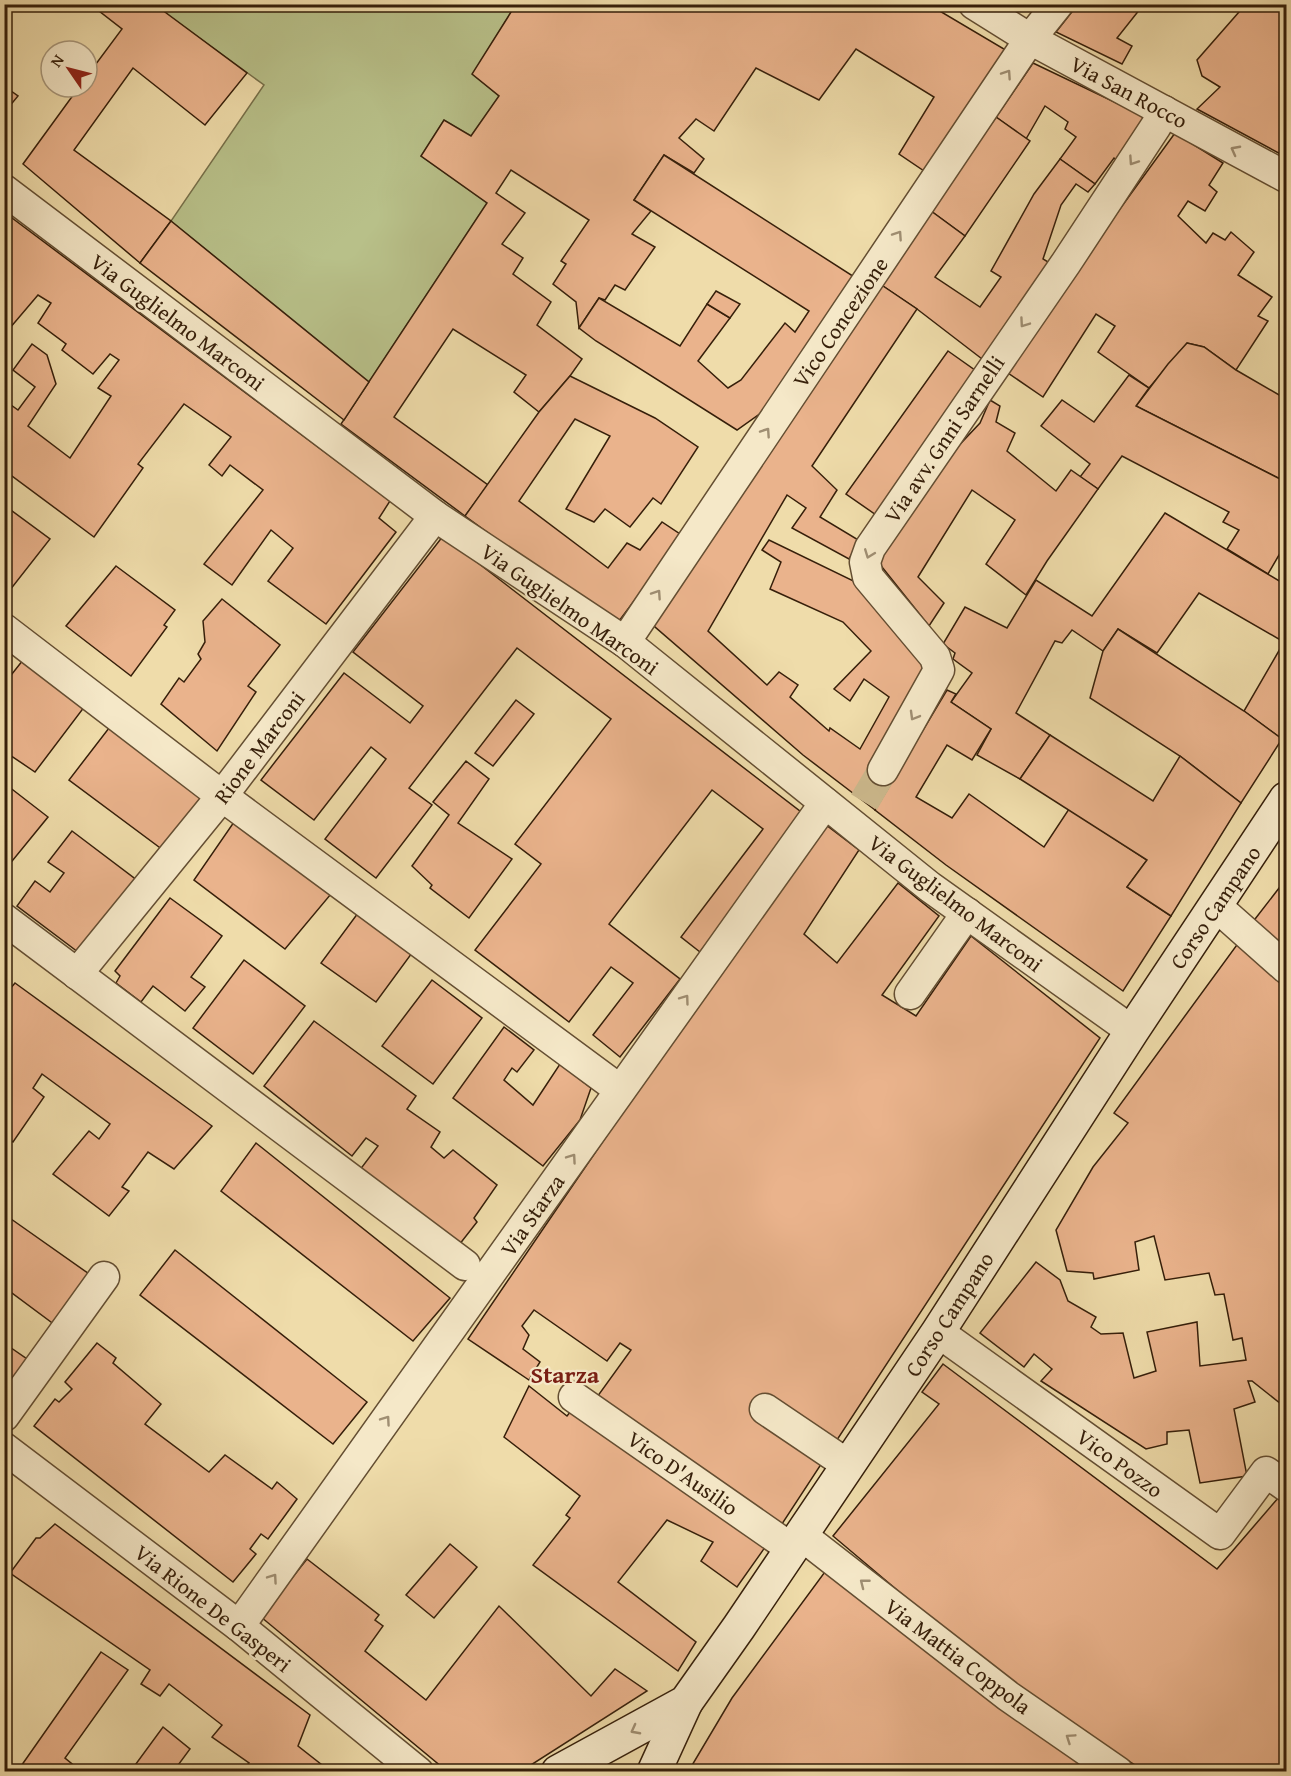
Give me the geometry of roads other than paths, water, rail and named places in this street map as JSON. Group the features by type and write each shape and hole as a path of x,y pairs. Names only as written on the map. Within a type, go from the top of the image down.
{"main road":[{"name":"Corso Campano","path":"558,1772 686,1702 938,1332 1132,1031 1287,799"},
{"path":"654,1772 686,1702"}],"street":[{"name":"Via San Rocco","path":"974,4 1030,39 1287,177"},
{"name":"Vico Concezione","path":"625,642 1030,39 1058,4"},
{"name":"Via avv. Gnni Sarnelli","path":"883,770 939,670 935,657 868,577 865,562 870,548 1066,262 1164,111"},
{"name":"Via Guglielmo Marconi","path":"4,190 435,516 625,642 825,804 858,814 930,887 1132,1031"},
{"name":"Rione Marconi","path":"77,974 222,796 435,516"},
{"path":"4,629 222,796 620,1090"},
{"name":"Via Starza","path":"239,1626 825,804"},
{"path":"1216,906 1287,968"},
{"path":"910,994 967,913"},
{"path":"4,919 465,1265"},
{"path":"4,1416 104,1277"},
{"name":"Vico Pozzo","path":"938,1332 1220,1534 1266,1472 1287,1486"},
{"name":"Vico D'Ausilio","path":"574,1397 797,1542"},
{"path":"765,1408 848,1465"},
{"name":"Via Rione De Gasperi","path":"4,1448 239,1626 418,1772"},
{"name":"Via Mattia Coppola","path":"797,1542 1008,1696 1118,1772"}],"tunnel":[{"path":"864,802 883,770"}],"district":[{"name":"Starza","path":"565,1374"}]}
